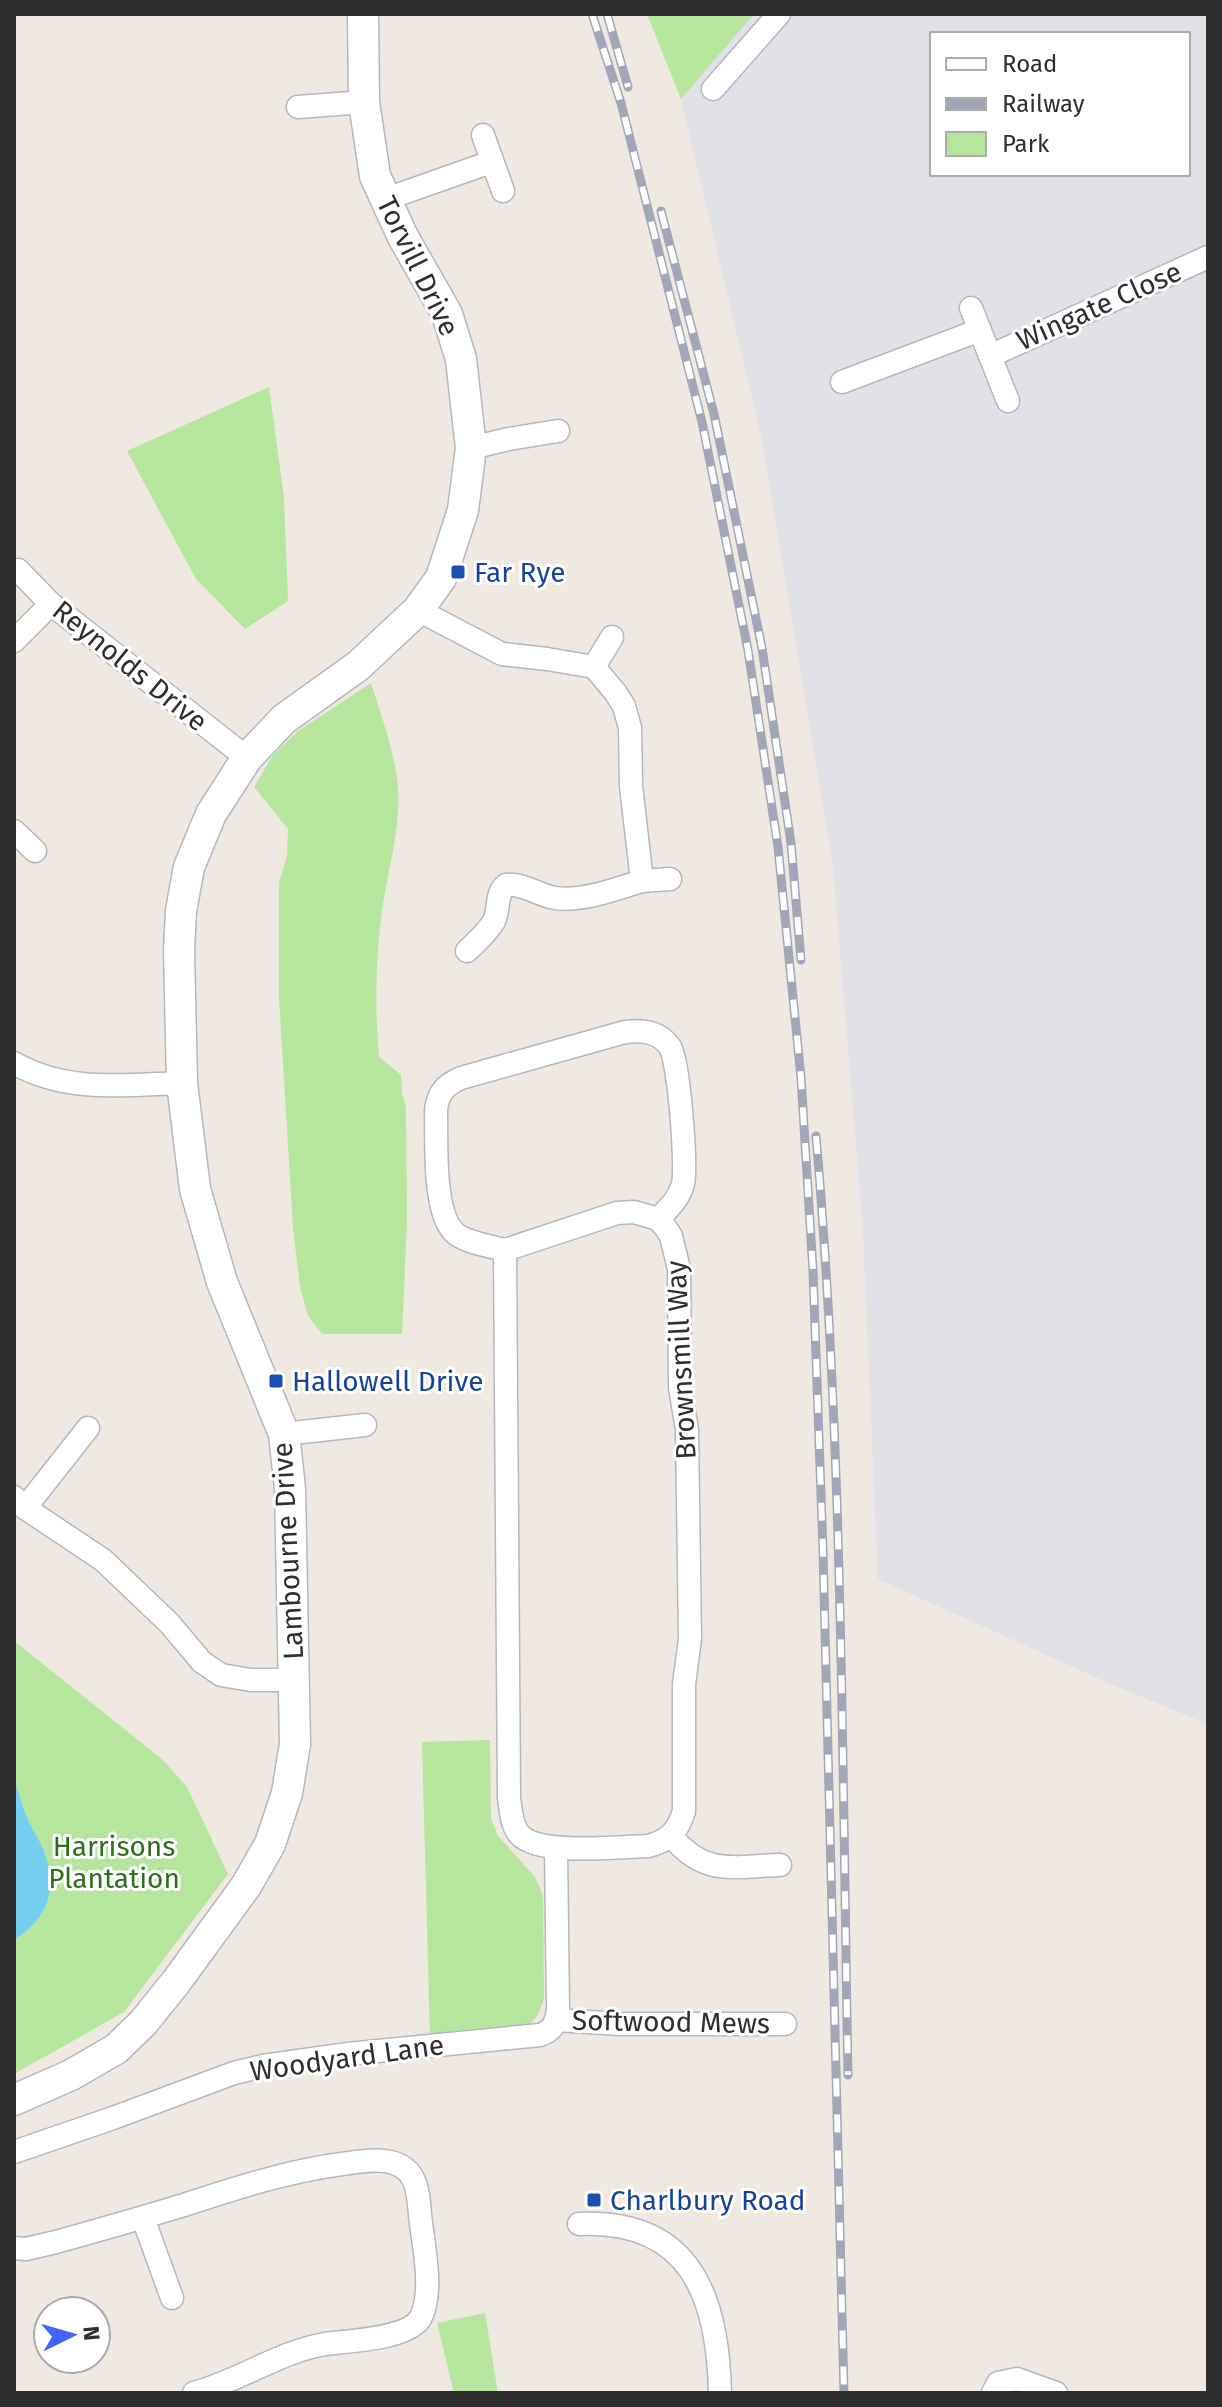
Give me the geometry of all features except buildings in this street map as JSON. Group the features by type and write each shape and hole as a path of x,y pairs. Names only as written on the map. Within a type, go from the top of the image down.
{"street":[{"name":"Torvill Drive","path":"363,14 364,102 375,176 403,237 447,314 461,359 471,448 463,510 441,578 418,610"},
{"path":"713,89 779,14"},
{"path":"298,107 364,102"},
{"path":"483,135 503,191"},
{"path":"386,199 491,162"},
{"name":"Wingate Close","path":"990,356 1208,257"},
{"name":"Wingate Close","path":"971,308 1008,401"},
{"path":"842,382 980,330"},
{"path":"471,448 558,431"},
{"name":"Reynolds Drive","path":"18,570 51,604 247,758"},
{"path":"14,641 51,604"},
{"path":"418,610 502,654 594,667 615,692 624,706 630,728 631,786 642,881"},
{"name":"Lambourne Drive","path":"14,2100 71,2075 116,2049 143,2023 246,1886 270,1844 287,1793 295,1744 290,1489 284,1434 222,1282 195,1189 182,1083 181,911 189,867 211,814 247,758 284,719 358,666 418,610"},
{"path":"594,667 612,637"},
{"path":"15,835 35,851"},
{"path":"467,951 493,923 499,894 506,885 522,886 541,895 572,899 642,881 670,879"},
{"path":"643,1030 657,1036 670,1047 676,1063 684,1162 683,1182 676,1200 658,1219 634,1212 617,1213 505,1250 454,1233 445,1216 440,1197 436,1110 442,1090 461,1078 625,1032 643,1030"},
{"path":"14,1063 68,1084 182,1083"},
{"name":"Brownsmill Way","path":"658,1219 671,1236 679,1269 680,1387 687,1430 690,1639 684,1684 685,1796 680,1825 672,1837"},
{"path":"505,1250 509,1798 512,1821 518,1833 535,1844 556,1848 648,1846 672,1837 694,1858 709,1865 780,1865"},
{"path":"284,1434 365,1425"},
{"path":"88,1428 19,1502 103,1560 169,1623 202,1662 221,1675 251,1680 294,1680"},
{"path":"554,2021 556,1848"},
{"name":"Softwood Mews","path":"554,2021 785,2024"},
{"name":"Woodyard Lane","path":"14,2152 234,2073 348,2054 540,2035 554,2021"},
{"path":"14,2248 26,2249 56,2242 309,2168 382,2160 401,2164 414,2178 419,2198 426,2282 426,2300 420,2319 410,2329 397,2334 316,2346 289,2354 194,2393"},
{"path":"143,2218 172,2298"},
{"path":"579,2224 607,2223 661,2239 690,2266 708,2305 716,2345 720,2393"},
{"path":"993,2393 998,2383 1017,2379 1056,2393"}],"shaded area":[{"path":"754,14 1208,14 1208,1724 1115,1686 878,1579 863,1231 833,864 762,440 681,99"}],"green space":[{"path":"647,14 754,14 681,99"},
{"path":"269,387 284,498 288,601 245,629 196,579 127,451"},
{"path":"371,683 392,754 398,792 396,832 380,929 376,993 379,1057 401,1075 406,1107 407,1221 402,1334 322,1334 308,1316 300,1287 293,1228 279,998 279,883 287,856 288,829 254,787 273,755 298,731"},
{"name":"Harrisons Plantation","path":"14,1641 163,1760 187,1787 228,1874 124,2012 14,2074"},
{"path":"490,1740 491,1819 498,1836 535,1877 543,1895 544,1999 538,2015 526,2028 430,2038 422,1742"},
{"path":"485,2313 498,2393 454,2393 437,2323"}],"water":[{"path":"14,1779 48,1863 50,1888 43,1911 14,1940"}],"railway":[{"path":"592,14 621,103 702,422 748,650 778,847 801,1078 813,1271 844,2393"},
{"path":"607,14 628,87"},
{"path":"661,211 714,414 762,648 791,843 801,960"},
{"path":"816,1136 832,1370 848,2075"}],"place":[{"name":"Far Rye","path":"458,572"},
{"name":"Hallowell Drive","path":"276,1381"},
{"name":"Charlbury Road","path":"594,2200"}]}
